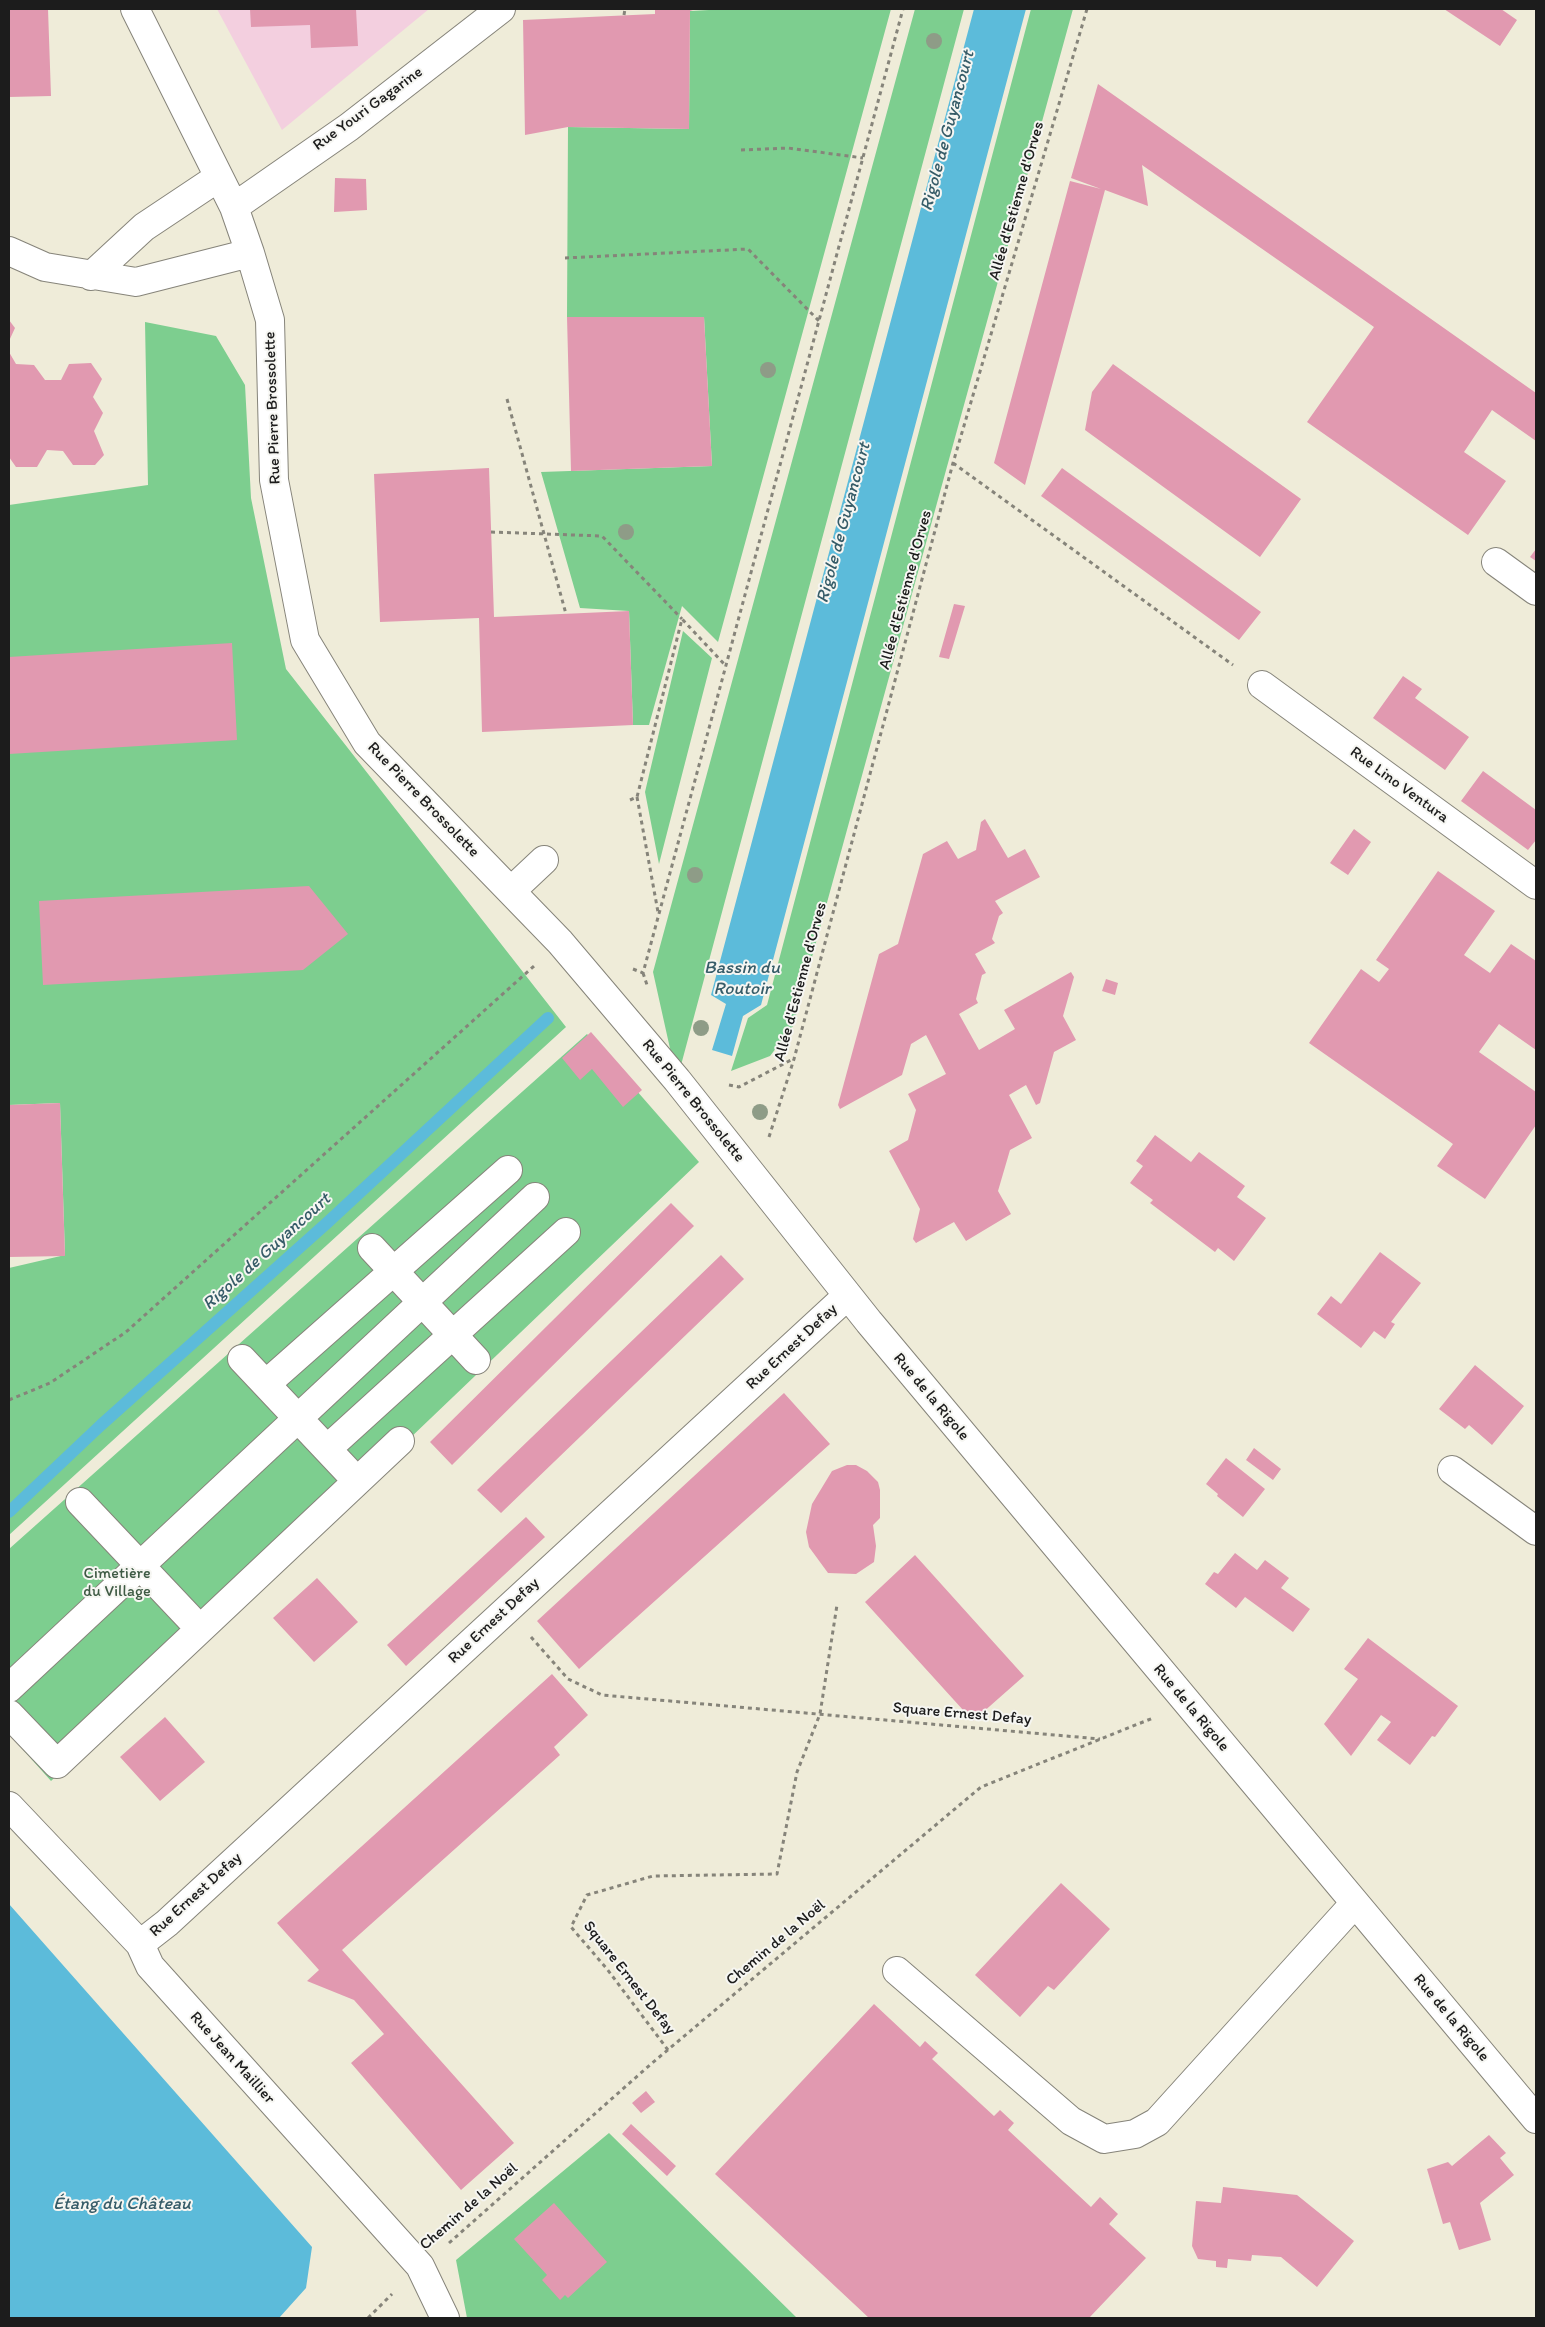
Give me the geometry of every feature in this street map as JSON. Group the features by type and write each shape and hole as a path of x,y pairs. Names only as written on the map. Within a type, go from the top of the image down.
{"street":[{"name":"Rue Pierre Brossolette","path":"136,9 234,207 270,320 274,480 305,640 367,743 560,942 678,1080 847,1296"},
{"name":"Rue Youri Gagarine","path":"234,207 349,127 501,9"},
{"path":"91,276 144,227 219,177"},
{"path":"9,251 45,267 136,282 250,253"},
{"path":"1496,562 1536,591"},
{"name":"Rue Lino Ventura","path":"1262,685 1536,885"},
{"path":"511,891 544,860"},
{"path":"266,1384 508,1170"},
{"path":"9,1688 535,1197"},
{"path":"327,1449 566,1232"},
{"path":"372,1248 476,1360"},
{"name":"Rue Ernest Defay","path":"140,1944 167,1923 847,1296"},
{"name":"Rue de la Rigole","path":"847,1296 1536,2119"},
{"path":"242,1359 357,1482"},
{"path":"9,1714 56,1764 400,1441"},
{"path":"1452,1470 1536,1530"},
{"path":"80,1502 200,1629"},
{"name":"Rue Jean Maillier","path":"9,1806 140,1944 150,1966 420,2266 445,2318"},
{"path":"897,1972 1071,2121 1104,2139 1135,2134 1157,2122 1355,1903"}],"path":[{"path":"624,15 625,9"},
{"path":"624,966 643,972 903,9"},
{"name":"Allée d'Estienne d'Orves","path":"755,1180 794,1059 953,463 1087,9"},
{"path":"741,150 788,148 863,158"},
{"path":"565,258 748,250 819,321"},
{"path":"507,400 566,614"},
{"path":"953,463 1262,685"},
{"path":"491,532 602,536 726,666"},
{"path":"659,915 637,797 682,619"},
{"path":"630,800 637,797"},
{"path":"9,1400 50,1383 126,1332 560,942"},
{"name":"Square Ernest Defay","path":"668,2050 607,1969 571,1927 587,1895 654,1876 777,1874 796,1772 820,1714 837,1605"},
{"name":"Square Ernest Defay","path":"508,1609 568,1679 602,1695 1101,1739"},
{"name":"Chemin de la Noël","path":"420,2266 449,2243 668,2050 981,1787 1188,1704"}],"shaded area":[{"path":"217,9 429,9 282,130"}],"green space":[{"path":"728,9 891,9 718,642 682,606 649,725 633,725 629,611 580,608 541,472 712,466 704,317 567,317 568,127 689,129 690,11"},
{"path":"915,9 964,9 677,1080 653,972"},
{"path":"1031,9 1073,9 793,1026 770,1056 731,1071 748,1018 767,1005"},
{"path":"145,322 216,336 245,385 251,498 286,669 566,1027 9,1535 9,1268 65,1255 60,1103 9,1105 9,505 148,485"},
{"path":"683,631 712,658 659,864 645,792"},
{"name":"Cimetière du Village","path":"587,1034 699,1162 51,1781 9,1734 9,1549"},
{"path":"609,2133 797,2318 467,2318 456,2260"}],"water":[{"name":"Bassin du Routoir","path":"974,9 1026,9 761,1005 743,1016 732,1056 712,1050 726,1004 711,995"},
{"name":"Étang du Château","path":"9,1904 312,2247 306,2288 279,2318 9,2318"}],"building":[{"path":"9,9 48,9 51,96 9,97"},
{"path":"250,9 356,9 358,46 311,48 310,25 251,27"},
{"path":"655,9 696,9 690,11 689,129 568,127 525,135 523,20 655,14"},
{"path":"1444,9 1501,9 1517,20 1500,46"},
{"path":"1098,84 1536,393 1536,441 1492,410 1464,452 1506,481 1468,535 1307,422 1374,327 1142,165 1148,206 1105,190 1025,485 994,463 1070,181 1101,189 1071,178"},
{"path":"335,178 366,179 367,210 334,212"},
{"path":"567,317 704,317 712,466 571,471"},
{"path":"9,320 15,328 9,341"},
{"path":"9,352 16,364 34,365 45,380 61,380 69,364 91,363 102,379 93,397 103,413 94,431 104,455 95,465 73,465 63,451 47,450 37,467 16,467 9,457"},
{"path":"1113,364 1301,499 1260,557 1085,430 1092,392"},
{"path":"489,468 494,617 629,611 633,725 482,732 479,618 380,622 374,474"},
{"path":"1062,468 1261,612 1239,640 1041,496"},
{"path":"1536,549 1536,561 1530,557"},
{"path":"954,604 965,606 949,659 939,657"},
{"path":"232,643 237,740 9,754 9,657"},
{"path":"1403,676 1422,689 1415,698 1469,737 1445,770 1373,718"},
{"path":"1483,771 1536,810 1536,840 1528,850 1461,801"},
{"path":"985,819 1008,858 1025,849 1040,877 995,901 1003,913 999,916 992,939 995,943 975,954 986,973 982,975 976,999 978,1003 959,1014 979,1050 1015,1029 1004,1010 1071,972 1074,977 1063,1016 1076,1040 1054,1052 1040,1103 1036,1105 1026,1085 1009,1095 1032,1138 1010,1150 998,1191 1011,1214 966,1241 954,1222 916,1243 913,1239 920,1209 889,1151 908,1140 916,1110 908,1094 946,1074 926,1035 911,1044 902,1075 840,1109 838,1105 879,954 898,944 923,854 947,841 958,859 976,850 981,822"},
{"path":"1354,829 1371,842 1348,875 1330,863"},
{"path":"1438,871 1495,911 1464,955 1490,973 1511,944 1536,961 1536,1050 1499,1024 1479,1052 1536,1092 1536,1125 1485,1199 1437,1166 1453,1144 1309,1043 1361,969 1379,982 1389,969 1376,960"},
{"path":"309,886 348,934 303,970 43,985 39,901"},
{"path":"1106,979 1118,983 1115,995 1102,991"},
{"path":"591,1032 642,1090 623,1107 592,1069 580,1080 562,1058"},
{"path":"60,1103 65,1256 9,1257 9,1105"},
{"path":"1155,1135 1191,1162 1199,1152 1245,1186 1237,1197 1266,1218 1234,1261 1218,1248 1215,1252 1150,1203 1153,1200 1130,1183 1143,1166 1136,1161"},
{"path":"671,1203 694,1226 452,1465 430,1442"},
{"path":"1380,1252 1421,1283 1391,1322 1395,1324 1385,1339 1374,1331 1361,1348 1317,1314 1331,1296 1341,1304"},
{"path":"721,1255 744,1279 501,1513 477,1490"},
{"path":"1475,1365 1524,1406 1492,1445 1469,1425 1465,1429 1439,1409"},
{"path":"784,1393 830,1444 579,1669 537,1621"},
{"path":"1254,1448 1281,1469 1273,1480 1246,1460"},
{"path":"1226,1458 1265,1489 1243,1517 1217,1496 1218,1494 1206,1484"},
{"path":"847,1465 856,1465 867,1471 878,1482 880,1490 880,1518 873,1525 876,1546 874,1562 856,1574 828,1573 809,1547 806,1532 812,1504 832,1471"},
{"path":"526,1517 545,1537 406,1666 387,1645"},
{"path":"1235,1553 1257,1570 1265,1560 1289,1578 1281,1588 1310,1609 1293,1632 1245,1597 1236,1608 1205,1584 1214,1572 1218,1574"},
{"path":"915,1555 1024,1676 973,1721 865,1602"},
{"path":"317,1578 358,1622 314,1662 273,1618"},
{"path":"1368,1638 1458,1706 1435,1737 1432,1736 1410,1765 1377,1740 1391,1722 1381,1715 1351,1756 1324,1724 1358,1679 1344,1669"},
{"path":"552,1674 588,1715 554,1747 560,1755 342,1950 514,2143 461,2190 351,2063 384,2034 354,2000 307,1981 319,1970 277,1923"},
{"path":"165,1717 205,1762 160,1801 120,1757"},
{"path":"1061,1883 1110,1929 1054,1990 1048,1986 1020,2017 975,1975"},
{"path":"874,2004 920,2047 925,2041 938,2053 932,2059 994,2116 1000,2110 1014,2123 1008,2130 1091,2207 1100,2197 1118,2214 1109,2224 1146,2258 1089,2318 869,2318 715,2174"},
{"path":"646,2091 655,2102 641,2113 632,2103"},
{"path":"631,2124 676,2166 667,2176 622,2134"},
{"path":"1489,2135 1506,2153 1500,2158 1514,2175 1480,2203 1491,2240 1459,2250 1450,2222 1443,2224 1427,2169 1448,2162 1452,2166"},
{"path":"1223,2187 1297,2195 1354,2241 1317,2287 1281,2257 1252,2255 1251,2261 1228,2259 1227,2268 1216,2267 1216,2261 1198,2259 1192,2246 1196,2201 1221,2203"},
{"path":"554,2203 607,2262 568,2298 565,2295 560,2300 542,2280 547,2275 514,2239"}],"waterway":[{"name":"Rigole de Guyancourt","path":"9,1512 101,1425 328,1222 548,1018"}]}
